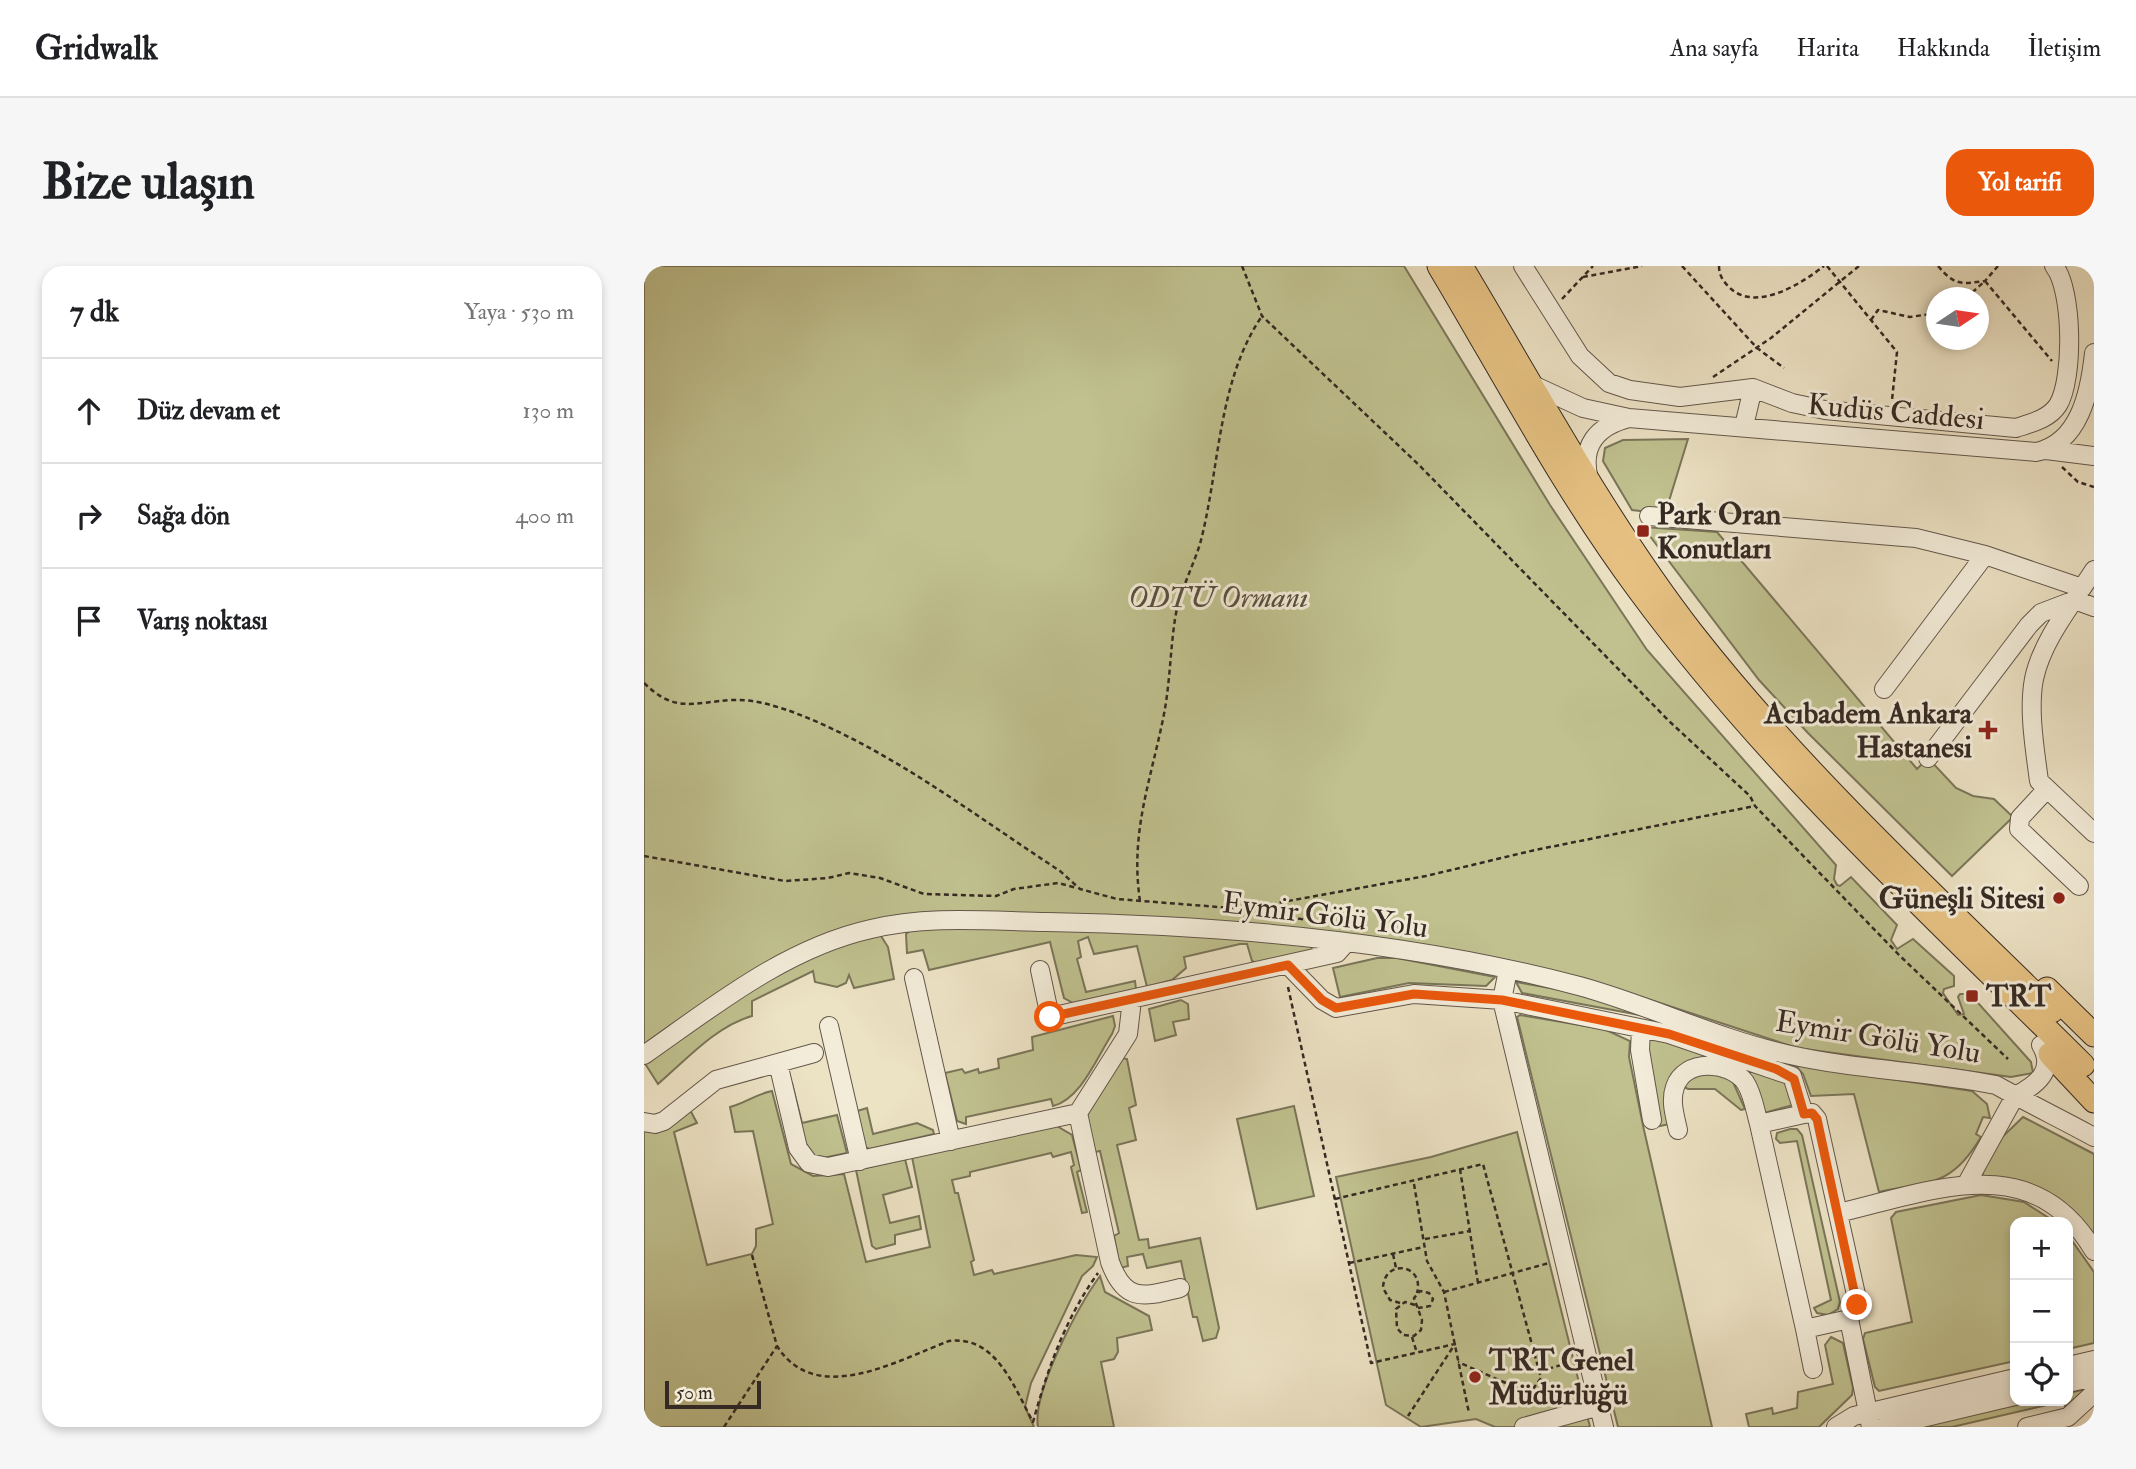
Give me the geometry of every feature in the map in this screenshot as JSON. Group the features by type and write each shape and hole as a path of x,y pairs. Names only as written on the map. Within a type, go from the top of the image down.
{"main road":[{"path":"1439,266 1674,636 1794,777 2087,1070 2094,1101"},
{"path":"1461,266 1589,480 1616,541 1626,587 1654,633 1727,724 1815,819 2041,1045 2087,1070"},
{"path":"1616,541 1661,569 1752,684 1818,761 2094,1035"}],"street":[{"path":"1523,266 1580,356 1609,383 1656,395 1704,395 1753,388 1803,405 1891,417 2016,428 2040,420 2053,412 2060,403 2066,378 2066,289 2054,266"},
{"path":"2046,450 2064,436 2081,412 2094,353"},
{"name":"Kudüs Caddesi","path":"1533,385 1583,408 1629,418 2094,456"},
{"path":"1744,426 1753,388"},
{"path":"1589,480 1586,457 1592,440 1608,426 1629,418"},
{"path":"1649,516 1916,538 1985,555 2079,594 2094,607"},
{"path":"1884,689 1985,555"},
{"path":"2094,570 2041,655 2034,681 2039,781 2094,833"},
{"path":"1928,758 2029,625 2041,613 2079,594"},
{"path":"2046,790 2017,823 2019,829 2079,886"},
{"name":"Eymir Gölü Yolu","path":"644,1055 711,1008 782,964 846,936 896,924 970,920 1125,923 1192,927 1406,951 1508,970 1578,986 1783,1054 1965,1078 1996,1084 2015,1096"},
{"path":"1040,970 1050,1017 1286,966 1337,953 1345,944"},
{"path":"1286,966 1322,1000 1336,1008 1414,994 1502,1000 1669,1034 1789,1074 1797,1085 1804,1114"},
{"path":"1508,970 1502,1000 1604,1427"},
{"path":"914,978 951,1141"},
{"path":"1132,1000 1128,1034 1078,1113 1110,1262 1118,1284 1133,1293 1150,1295 1180,1288"},
{"path":"829,1026 860,1161"},
{"path":"1641,1029 1640,1050 1652,1120"},
{"path":"1967,1184 2015,1096 2029,1089 2043,1075 2048,1061 2041,1045"},
{"path":"644,1122 655,1124 664,1121 716,1080 814,1054"},
{"path":"778,1063 803,1157 818,1167 860,1161 1078,1113"},
{"path":"1678,1130 1673,1102 1676,1084 1686,1072 1702,1066 1727,1069 1742,1079 1751,1092 1813,1369"},
{"path":"2015,1096 2041,1100 2075,1119 2094,1125"},
{"path":"2015,1096 2094,1137"},
{"path":"1759,1124 1812,1113 1817,1119 1857,1299 1856,1308 1849,1319 1870,1420"},
{"path":"1838,1213 1967,1184 2010,1186 2044,1199 2062,1212 2094,1251"},
{"path":"1805,1329 1849,1319"},
{"path":"2073,1365 2094,1360"},
{"path":"2073,1382 2094,1377"},
{"path":"1836,1427 1870,1420 2010,1379"},
{"path":"2027,1427 2068,1417 2094,1393"},
{"path":"1884,1427 2010,1397"},
{"path":"1524,1427 1599,1406"}],"path":[{"path":"1242,266 1262,316 1419,465 1669,722 1751,796 1755,806 1899,955 2008,1059"},
{"path":"1552,313 1593,266"},
{"path":"1582,277 1642,266"},
{"path":"1682,266 1757,348 1784,368"},
{"path":"1719,266 1723,281 1731,289 1759,297 1788,289 1826,266 1897,352 1891,417"},
{"path":"1704,395 1712,377 1757,348 1859,266"},
{"path":"1938,266 1950,280 1960,283 1985,281"},
{"path":"1978,287 1998,266"},
{"path":"1985,281 2066,378"},
{"path":"1871,320 1878,310 1910,317 1926,315"},
{"path":"1140,901 1138,854 1142,802 1169,687 1175,619 1200,543 1220,434 1239,360 1262,316"},
{"path":"2046,450 2078,482 2094,487"},
{"path":"644,683 657,695 680,705 753,701 790,711 872,751 913,775 1060,871 1080,889"},
{"path":"1244,909 1426,876 1535,850 1755,806"},
{"path":"644,856 785,881 828,878 849,873 880,878 924,894 996,896 1014,889 1058,883 1117,899 1244,909 1322,923"},
{"path":"1286,966 1371,1363 1455,1344"},
{"path":"1335,1199 1414,1183 1483,1164 1540,1371 1538,1385 1524,1391 1458,1362"},
{"path":"1460,1169 1478,1283"},
{"path":"1414,1183 1425,1239 1423,1247 1432,1274 1444,1292 1468,1413"},
{"path":"1425,1239 1470,1231"},
{"path":"1349,1263 1423,1247"},
{"path":"1392,1254 1396,1268"},
{"path":"752,1255 777,1346 784,1357 799,1367 841,1378 866,1372 949,1341 963,1339 976,1343 998,1361 1034,1425"},
{"path":"1034,1425 1048,1367 1066,1327 1081,1297 1102,1268 1110,1262"},
{"path":"1444,1292 1549,1263"},
{"path":"1415,1295 1416,1306 1422,1327 1417,1335 1407,1337 1399,1331 1395,1319 1396,1309 1404,1303 1415,1295 1427,1291 1433,1299 1426,1309 1416,1306 1404,1303 1390,1300 1383,1288 1386,1275 1396,1268 1407,1268 1415,1274 1418,1282 1415,1295"},
{"path":"1412,1337 1417,1353"},
{"path":"1408,1416 1455,1344"},
{"path":"724,1427 777,1346"},
{"path":"1540,1371 1572,1362"}],"green space":[{"name":"ODTÜ Ormanı","path":"644,266 1404,266 1550,505 1647,650 1836,865 1834,879 1837,885 1840,886 1851,877 1897,925 1891,940 1897,949 1913,939 1954,976 1954,986 1944,989 1943,993 1958,1015 1964,1014 1958,997 1960,994 1970,994 2031,1062 2033,1073 2011,1077 1797,1048 1584,978 1345,944 970,920 819,946 644,1055"},
{"path":"1688,439 1665,514 1632,510 1603,461 1605,448 1623,440"},
{"path":"1643,527 1717,532 1917,769 1928,758 1956,788 1973,796 1994,799 2013,817 1952,876 1808,733 1759,680"},
{"path":"915,927 1130,928 1311,946 1312,951 1257,963 1252,961 1247,944 1240,944 1184,957 1186,968 1172,980 1147,987 1137,946 1094,954 1088,937 1078,941 1081,957 1077,959 1086,992 1135,981 1136,989 1073,1003 1064,998 1050,942 929,970 923,950 907,953 906,934"},
{"path":"871,933 881,936 888,947 894,979 854,988 849,975 846,983 837,987 815,982 813,971 752,1001 752,1016 726,1027 658,1084 644,1062 753,989 808,959"},
{"path":"1377,958 1397,958 1495,977 1486,986 1409,983 1340,997 1333,968"},
{"path":"1516,982 1584,994 1661,1019 1522,993"},
{"path":"1181,1000 1188,1004 1189,1019 1173,1022 1176,1035 1155,1041 1149,1009"},
{"path":"1520,1015 1604,1029 1630,1041 1629,1057 1644,1130 1712,1427 1618,1427 1517,1017"},
{"path":"1113,1016 1115,1026 1112,1034 1094,1065 1080,1086 1063,1102 1053,1106 1051,1099 966,1117 966,1124 957,1121 945,1073 962,1069 965,1073 978,1069 979,1073 999,1068 998,1059 1033,1050 1032,1037"},
{"path":"1656,1036 1786,1078 1793,1105 1764,1113 1750,1081 1687,1067 1670,1124 1660,1126 1650,1082 1648,1040"},
{"path":"1122,1058 1127,1059 1136,1105 1129,1108 1136,1140 1117,1145 1139,1240 1148,1239 1149,1248 1200,1238 1219,1328 1216,1338 1203,1341 1197,1317 1193,1317 1181,1261 1147,1268 1143,1254 1127,1257 1128,1266 1120,1268 1114,1236 1119,1233 1100,1151 1095,1152 1087,1115"},
{"path":"1795,1065 1972,1091 1987,1104 1990,1118 1983,1117 1976,1134 1981,1137 1960,1165 1950,1173 1927,1183 1879,1192 1854,1094 1811,1096 1803,1074"},
{"path":"1714,1070 1733,1082 1745,1109 1741,1110 1715,1089 1688,1089 1682,1086 1684,1080"},
{"path":"792,1083 802,1123 837,1115 847,1153 818,1159 805,1151 787,1084"},
{"path":"772,1091 791,1164 813,1176 844,1174 866,1262 930,1247 912,1157 1055,1125 1072,1135 1081,1170 1077,1172 1087,1212 1082,1213 1071,1167 1074,1165 1071,1152 1053,1157 1051,1153 970,1172 970,1176 952,1180 955,1193 958,1193 974,1260 971,1262 974,1275 992,1270 994,1274 1076,1255 1097,1257 1093,1266 1082,1276 1031,1383 1025,1407 1034,1427 644,1427 644,1129 688,1106 697,1123 674,1132 707,1265 752,1254 756,1246 756,1229 773,1224 753,1131 735,1132 730,1107"},
{"path":"1294,1106 1314,1196 1257,1209 1237,1119"},
{"path":"867,1108 873,1134 917,1123 933,1130 934,1134 870,1149 861,1146 854,1112"},
{"path":"2023,1117 2094,1154 2094,1236 2068,1207 1982,1175 1995,1144"},
{"path":"1797,1129 1802,1135 1840,1302 1838,1309 1828,1315 1817,1313 1814,1308 1831,1300 1797,1141 1780,1143 1776,1139 1777,1133"},
{"path":"1517,1132 1590,1427 1495,1427 1476,1419 1421,1427 1386,1405 1336,1177 1431,1157"},
{"path":"905,1159 912,1187 883,1195 890,1223 919,1216 921,1229 895,1235 895,1244 876,1249 872,1246 856,1170"},
{"path":"1981,1195 2024,1202 2047,1217 2010,1217 2010,1362 1879,1391 1875,1387 1863,1339 1865,1333 1912,1322 1891,1218 1896,1212"},
{"path":"2073,1242 2094,1272 2094,1343 2073,1348"},
{"path":"1100,1276 1105,1292 1149,1316 1152,1330 1117,1338 1118,1352 1114,1359 1101,1362 1114,1427 1038,1427 1038,1412 1049,1371 1070,1327"},
{"path":"1831,1337 1843,1343 1853,1388 1852,1395 1819,1427 1749,1427 1746,1414 1772,1408 1773,1414 1797,1408 1798,1392 1833,1384 1825,1345"},
{"path":"2086,1389 2073,1405 2073,1392"},
{"path":"2010,1406 2042,1406 1952,1427 1916,1427"}],"place":[{"name":"Park Oran Konutları","path":"1643,531"},
{"name":"Acıbadem Ankara Hastanesi","path":"1988,730"},
{"name":"Güneşli Sitesi","path":"2059,898"},
{"name":"TRT","path":"1972,996"},
{"name":"TRT Genel Müdürlüğü","path":"1475,1377"}],"route":[{"path":"1050,1017 1288,965 1328,1006 1336,1008 1414,994 1502,1000 1669,1034 1776,1069 1794,1079 1804,1114 1812,1113 1817,1119 1857,1305"}]}
